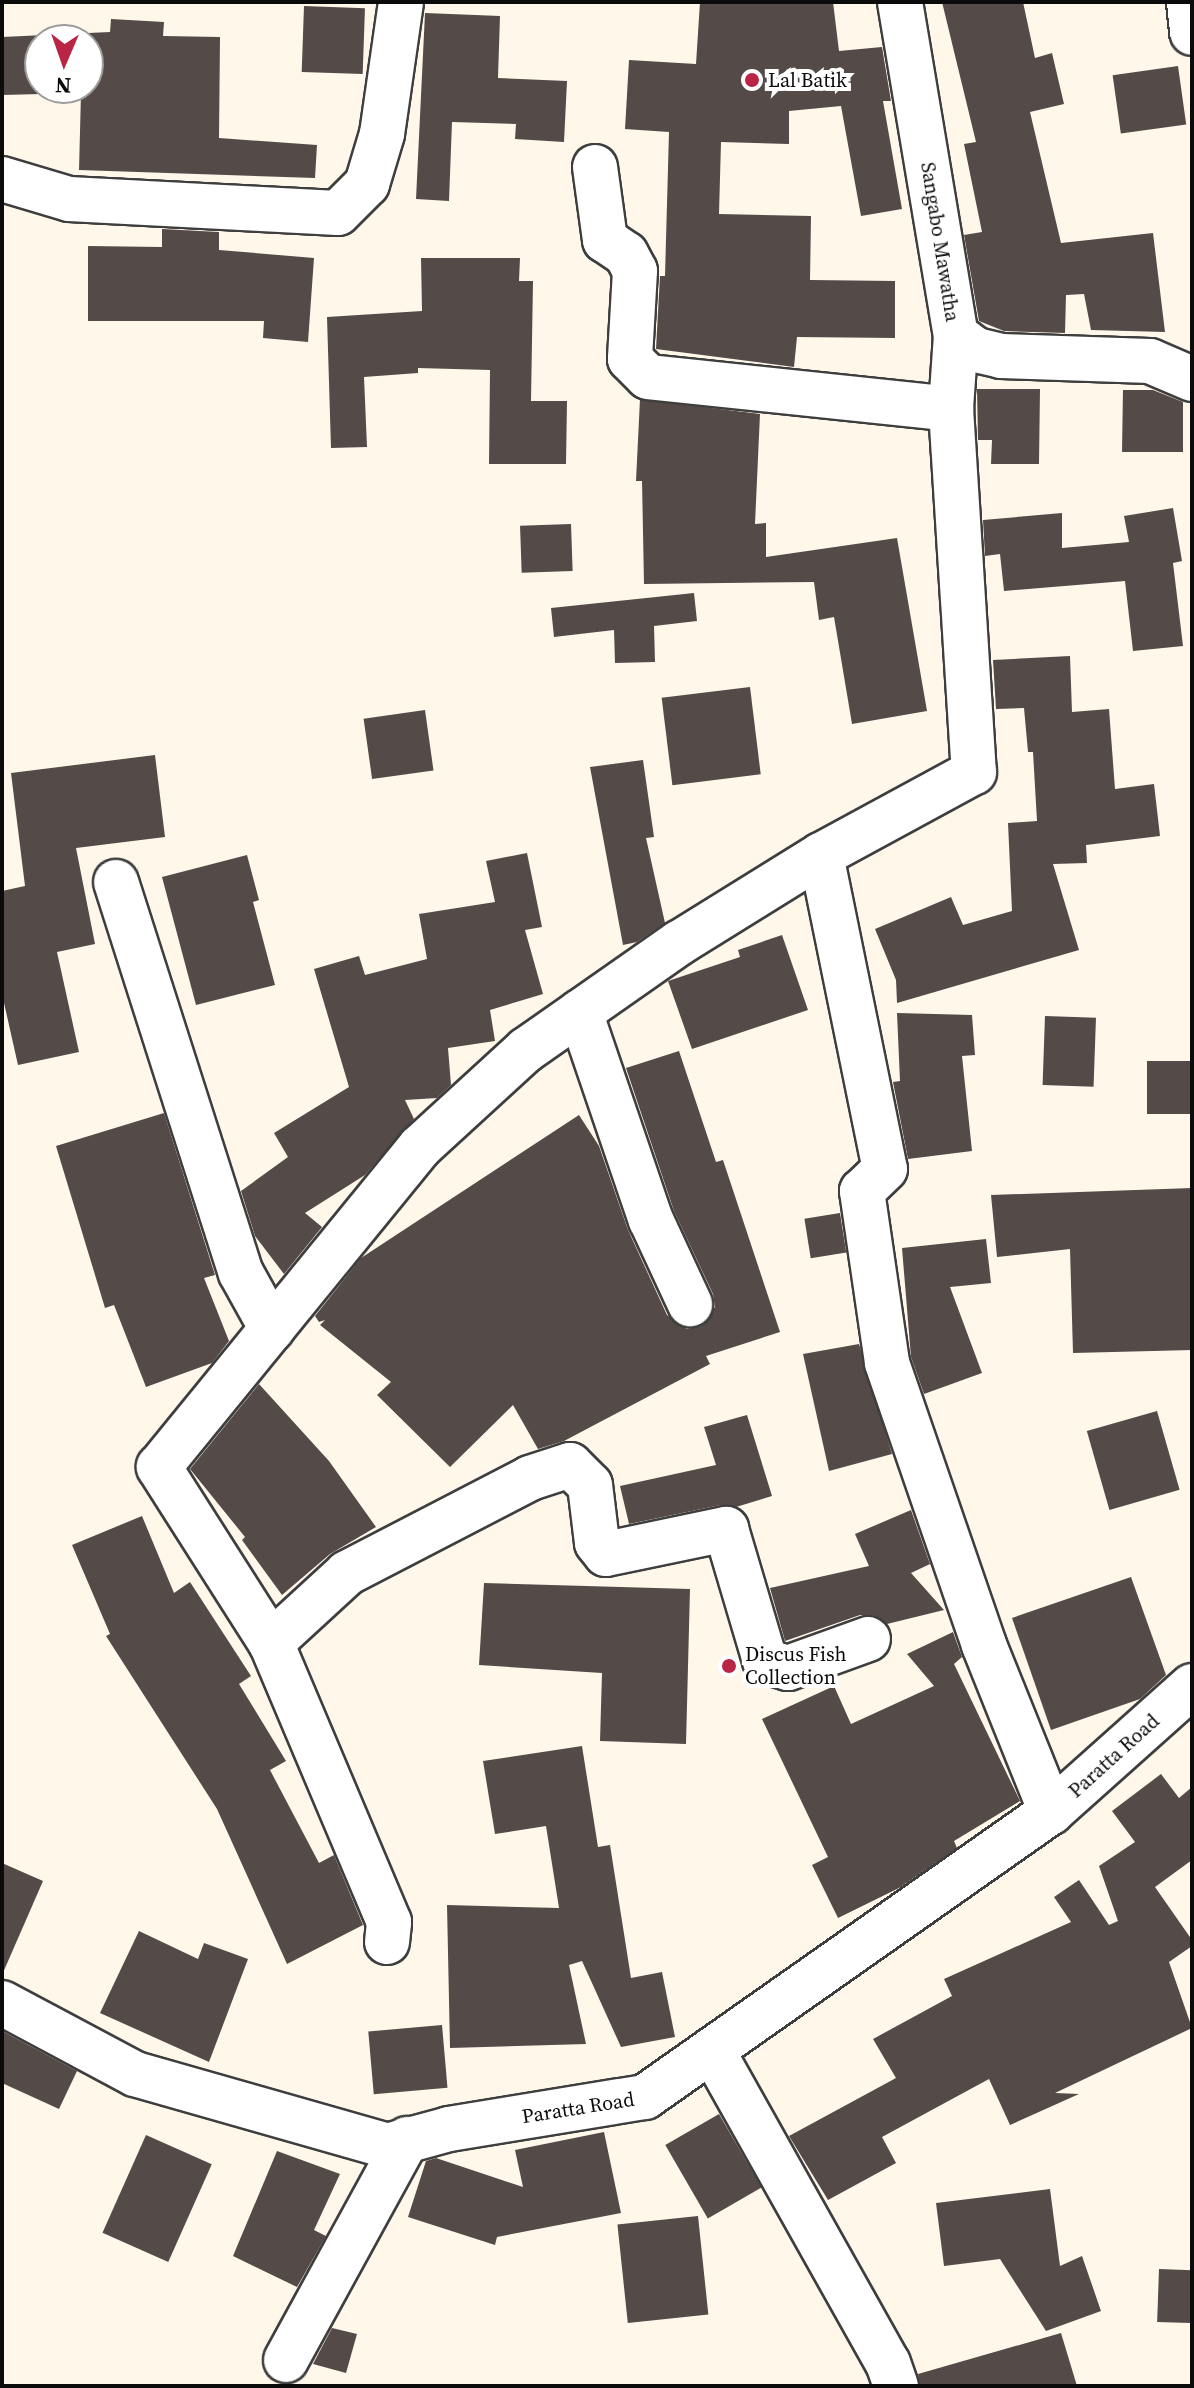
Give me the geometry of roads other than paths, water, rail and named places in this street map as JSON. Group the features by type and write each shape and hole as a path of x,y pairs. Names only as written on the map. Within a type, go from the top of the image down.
{"street":[{"path":"2,179 69,199 338,213 367,184 382,134 401,2"},
{"name":"Sangabo Mawatha","path":"900,2 956,335 976,350 1001,356 1150,361 1192,379"},
{"path":"1189,2 1192,33"},
{"path":"595,167 605,240 626,254 635,271 630,359 648,377 951,409"},
{"path":"387,1942 389,1922 271,1643 159,1467 420,1147 526,1050 821,855 974,772 951,409 956,335"},
{"path":"821,855 885,1169 862,1191 887,1363 984,1645 1051,1812"},
{"path":"116,882 241,1273 272,1329"},
{"path":"580,1012 651,1220 690,1304"},
{"path":"271,1643 347,1573 530,1478 570,1465 590,1485 597,1543 606,1554 726,1529 765,1661 788,1668 868,1639"},
{"name":"Paratta Road","path":"2,2003 135,2074 387,2146 407,2139 645,2097 1051,1812 1192,1686"},
{"path":"712,2050 888,2363 896,2386"},
{"path":"286,2360 407,2139"}],"place":[{"name":"Lal Batik","path":"752,80"},
{"name":"Discus Fish Collection","path":"729,1666"}]}
